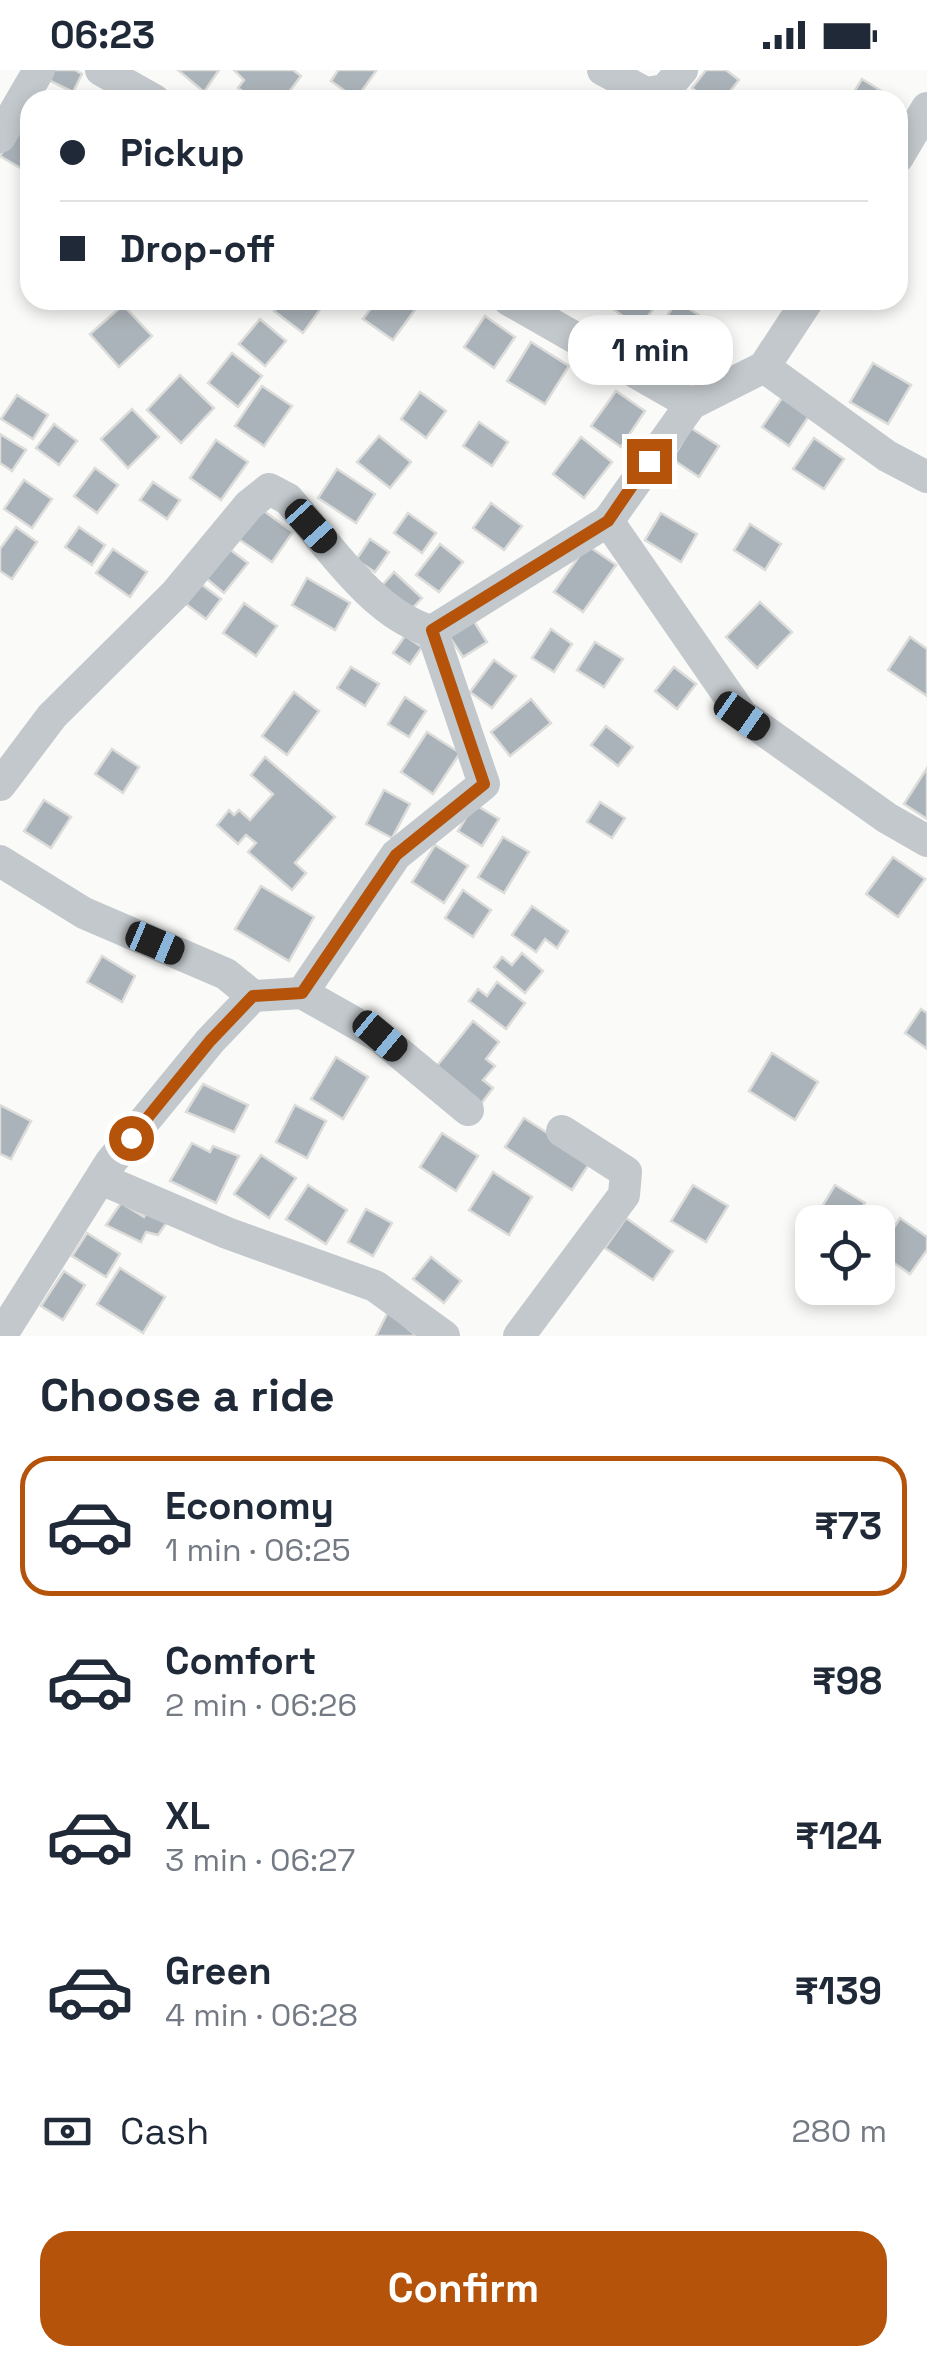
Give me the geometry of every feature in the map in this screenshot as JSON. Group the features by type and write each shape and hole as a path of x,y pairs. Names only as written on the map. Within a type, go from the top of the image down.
{"street":[{"path":"665,90 682,70"},
{"path":"112,73 138,90"},
{"path":"609,83 635,90"},
{"path":"0,137 20,102"},
{"path":"908,139 927,108"},
{"path":"526,310 691,404"},
{"path":"0,785 52,716 176,592 249,505 268,489 288,499 382,605 414,626 432,630 608,521 691,404 764,367 801,310"},
{"path":"764,367 887,456 925,472"},
{"path":"608,521 742,716 886,818 927,840"},
{"path":"302,993 396,855 484,784 432,630"},
{"path":"0,861 84,912 226,974 253,996 302,993 380,1036 468,1110"},
{"path":"2,1336 110,1163 210,1041 253,996"},
{"path":"520,1336 624,1195 626,1172 562,1131"},
{"path":"102,1180 227,1233 375,1286 444,1336"}],"building":[{"path":"45,70 75,70 82,74 74,90 42,77"},
{"path":"178,70 219,70 202,90"},
{"path":"234,70 293,70 301,76 290,90 241,90 238,88 244,80"},
{"path":"338,70 376,71 362,90 344,90 331,81"},
{"path":"706,70 726,70 739,80 731,90 692,88"},
{"path":"862,79 880,90 855,90"},
{"path":"19,125 20,168 0,156"},
{"path":"117,310 128,310 152,336 119,367 90,334"},
{"path":"275,310 320,310 303,333"},
{"path":"370,310 415,310 393,340 363,319"},
{"path":"615,310 652,310 639,328"},
{"path":"671,310 691,310 725,332 693,383 644,351"},
{"path":"485,316 515,337 494,368 464,347"},
{"path":"260,319 286,341 265,366 239,344"},
{"path":"531,342 569,366 545,404 507,381"},
{"path":"232,353 262,376 238,407 208,383"},
{"path":"873,363 911,385 888,424 850,402"},
{"path":"180,375 214,408 181,443 147,410"},
{"path":"262,386 292,406 264,446 235,426"},
{"path":"616,391 645,411 621,447 591,426"},
{"path":"420,392 446,411 426,438 401,419"},
{"path":"17,395 48,415 33,439 1,419"},
{"path":"782,398 809,416 789,446 762,427"},
{"path":"132,409 159,437 128,468 101,439"},
{"path":"479,422 508,442 492,466 463,446"},
{"path":"54,424 77,441 59,465 36,448"},
{"path":"691,428 719,446 699,477 672,459"},
{"path":"0,434 26,450 12,471 0,463"},
{"path":"379,436 411,462 390,488 357,462"},
{"path":"581,437 612,462 584,498 553,474"},
{"path":"814,438 844,459 824,489 793,469"},
{"path":"216,440 248,462 221,500 190,478"},
{"path":"95,468 118,485 97,513 74,496"},
{"path":"337,469 375,494 356,523 318,498"},
{"path":"24,480 52,499 32,528 4,509"},
{"path":"153,482 180,500 167,519 140,500"},
{"path":"491,503 522,526 504,550 473,528"},
{"path":"257,506 293,532 272,562 234,536"},
{"path":"408,513 436,533 422,553 394,533"},
{"path":"661,513 697,534 681,562 645,540"},
{"path":"750,524 781,544 765,570 734,550"},
{"path":"16,527 37,542 12,579 0,571 0,549"},
{"path":"79,527 105,545 92,565 65,547"},
{"path":"370,539 389,552 375,572 356,560"},
{"path":"440,544 463,562 439,592 416,575"},
{"path":"224,545 248,563 224,593 201,574"},
{"path":"587,545 616,565 583,612 554,592"},
{"path":"113,549 147,572 130,597 96,573"},
{"path":"394,572 422,598 405,616 378,590"},
{"path":"307,578 350,603 335,630 292,605"},
{"path":"197,581 221,599 206,619 182,601"},
{"path":"760,602 792,632 757,668 726,637"},
{"path":"244,603 277,626 256,656 223,633"},
{"path":"473,620 487,642 463,657 449,636"},
{"path":"551,629 572,644 554,672 532,658"},
{"path":"405,636 422,647 410,664 393,653"},
{"path":"910,637 927,649 927,696 888,670"},
{"path":"595,642 623,659 604,687 577,670"},
{"path":"494,660 516,676 492,708 470,692"},
{"path":"351,667 379,684 365,706 337,688"},
{"path":"674,667 696,684 677,709 655,691"},
{"path":"294,692 319,711 287,755 262,736"},
{"path":"405,697 426,711 409,737 388,724"},
{"path":"531,699 551,723 510,756 491,732"},
{"path":"606,726 633,747 618,766 591,745"},
{"path":"427,732 460,753 433,794 401,772"},
{"path":"112,749 139,767 123,793 95,774"},
{"path":"265,757 335,817 295,863 306,873 292,890 248,852 256,843 246,835 238,844 217,825 229,810 234,815 239,810 250,820 273,794 251,775"},
{"path":"927,768 927,819 904,804"},
{"path":"384,790 410,804 392,838 366,824"},
{"path":"44,800 71,817 51,848 24,831"},
{"path":"600,802 625,818 612,838 587,822"},
{"path":"474,804 499,819 482,846 458,831"},
{"path":"503,837 529,852 504,893 478,877"},
{"path":"435,845 468,866 444,903 412,882"},
{"path":"893,857 925,879 898,917 866,894"},
{"path":"261,886 314,917 289,961 235,929"},
{"path":"463,890 491,910 473,937 445,918"},
{"path":"532,906 568,931 557,948 545,939 536,952 512,935"},
{"path":"522,953 543,971 525,993 494,967 502,957 512,965"},
{"path":"102,956 135,976 122,1002 87,982"},
{"path":"497,982 525,1003 506,1029 469,1001 478,989 487,996"},
{"path":"921,1009 927,1013 927,1049 905,1033"},
{"path":"473,1021 499,1042 486,1059 495,1066 483,1080 493,1088 478,1108 432,1072"},
{"path":"772,1053 818,1082 795,1120 749,1091"},
{"path":"336,1057 368,1077 343,1119 311,1099"},
{"path":"203,1084 248,1105 234,1132 186,1112"},
{"path":"0,1105 31,1121 11,1159 0,1154"},
{"path":"295,1105 326,1121 307,1158 276,1142"},
{"path":"524,1118 591,1161 572,1190 505,1147"},
{"path":"442,1133 478,1156 456,1191 420,1167"},
{"path":"192,1143 210,1152 213,1146 239,1156 216,1203 170,1181"},
{"path":"261,1155 296,1178 269,1218 234,1194"},
{"path":"493,1172 532,1197 509,1235 469,1210"},
{"path":"308,1185 347,1210 326,1244 286,1219"},
{"path":"693,1185 728,1206 706,1242 671,1221"},
{"path":"835,1185 865,1203 864,1205 823,1205"},
{"path":"121,1203 144,1217 146,1212 167,1222 158,1235 146,1232 141,1242 106,1225"},
{"path":"366,1209 392,1223 373,1256 348,1242"},
{"path":"626,1218 673,1251 653,1280 605,1248"},
{"path":"900,1218 927,1237 927,1250 910,1274 895,1264 895,1226"},
{"path":"87,1233 120,1254 106,1277 72,1256"},
{"path":"431,1257 461,1281 444,1303 413,1279"},
{"path":"120,1268 165,1297 143,1333 97,1304"},
{"path":"64,1271 85,1285 63,1320 41,1306"},
{"path":"388,1312 417,1336 376,1336"}],"route":[{"path":"131,1138 210,1041 253,996 302,993 396,855 484,784 432,630 608,521 649,461"}]}
